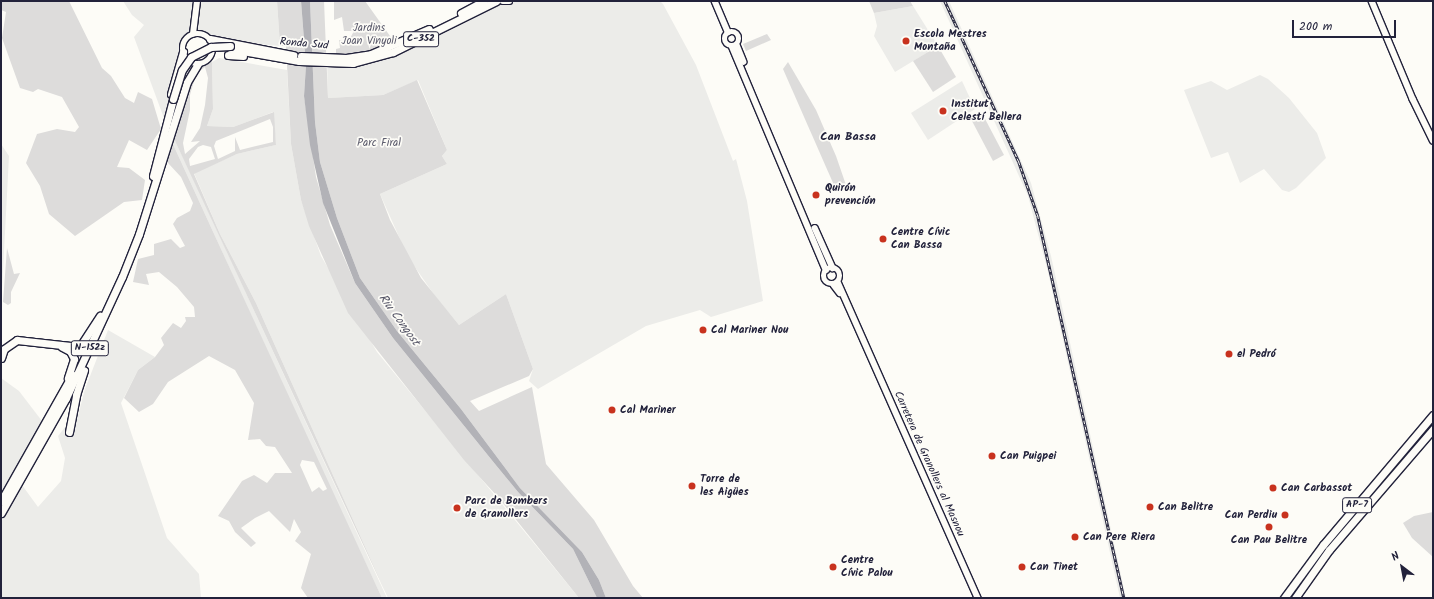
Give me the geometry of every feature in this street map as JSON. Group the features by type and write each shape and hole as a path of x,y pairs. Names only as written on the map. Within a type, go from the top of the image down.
{"highway":[{"name":"Ronda Sud","path":"175,100 182,70 192,57 211,46 230,50 348,62 387,50 490,2"},
{"path":"210,39 268,54"},
{"name":"N-152z","path":"1,502 67,384 100,316 135,233 162,144 165,121 183,52"},
{"path":"348,62 374,63"},
{"name":"N-152z","path":"1,513 89,352 139,234 187,82 198,64"},
{"name":"C-352","path":"162,144 175,100"},
{"name":"C-352","path":"158,174 175,100"},
{"path":"1,358 4,349 17,340 58,345 81,345 100,316"},
{"path":"58,345 68,349 74,359 67,384"},
{"path":"69,432 76,395 89,352"},
{"name":"AP-7","path":"1284,598 1323,545 1433,415"},
{"name":"AP-7","path":"1295,598 1329,550 1433,429"}],"main road":[{"name":"N-152z","path":"183,52 184,42 193,34 196,21 197,1"},
{"path":"503,1 509,1"},
{"path":"715,1 730,31 739,38 735,46 826,270 824,280 836,283 840,274 833,268 735,46 726,39 730,31 719,1"},
{"path":"1372,1 1413,100 1433,140"},
{"name":"N-152z","path":"196,21 202,34"},
{"path":"193,34 202,34 210,39"},
{"name":"N-152z","path":"198,64 206,62 212,56 214,47 210,39"},
{"path":"183,52 190,61 198,64"},
{"path":"826,270 833,268"},
{"name":"Carretera de Granollers al Masnou","path":"836,283 978,598"}],"shaded area":[{"path":"123,1 277,1 280,46 210,39 199,33 190,35 184,42 165,121 134,37 144,25 132,15"},
{"path":"301,1 310,1 315,122 320,162 337,218 360,278 397,331 461,409 520,488 582,552 599,580 606,598 597,598 573,549 518,492 495,464 393,338 355,283 323,203 310,145 304,96 306,65"},
{"path":"489,1 660,1 663,4 696,65 733,161 736,159 747,201 763,301 711,317 700,310 646,326 538,389 529,381 533,369 506,294 459,325 435,296 408,257 380,194 447,164 442,156 447,150 418,80 383,95 328,98 327,60 386,52"},
{"path":"940,1 949,1 1031,183 1051,256 1126,598 1120,598 1048,272 1028,196"},
{"name":"Escola Mestres Montaña","path":"913,6 938,46 895,72 874,36 877,26 874,13"},
{"path":"219,58 287,70 291,144 301,200 321,256 377,352 579,598 388,598 256,303 220,234 194,173 237,154 276,145 273,112 233,127 207,126 213,109 212,62"},
{"path":"1260,75 1268,79 1289,98 1317,133 1326,158 1296,188 1289,192 1282,190 1264,169 1240,183 1228,152 1211,158 1184,90 1211,81 1227,90"},
{"name":"Institut Celestí Bellera","path":"962,81 975,109 928,140 911,113"},
{"path":"175,141 387,598 382,598 330,488 172,142"},
{"path":"1,144 9,156 1,309"},
{"path":"108,330 155,357 138,370 121,403 167,538 199,574 201,598 1,598 1,522 22,485 38,507 61,481 65,458 58,436 66,426 75,427 85,389"},
{"path":"1,378 19,391 42,421 1,493"}],"green space":[{"path":"1,1 69,1 102,68 111,76 125,98 134,103 138,92 152,99 161,129 147,150 129,140 117,167 129,168 145,180 142,200 124,202 75,236 49,214 40,186 26,163 37,134 57,129 75,132 79,127 62,97 38,89 33,92 20,88 2,38 6,12 1,10"},
{"path":"277,1 301,1 306,65 304,96 316,177 330,225 355,283 393,338 495,464 518,492 573,549 597,598 579,598 497,496 464,460 348,313 309,226 301,200 291,144 286,46 280,46"},
{"name":"Parc Firal","path":"310,1 324,1 328,98 383,95 417,80 447,150 442,156 447,164 380,194 390,220 421,278 459,325 506,294 533,369 529,376 470,401 479,411 532,387 546,464 594,520 633,586 643,598 606,598 599,580 582,552 520,488 461,409 397,331 360,278 337,218 320,162 315,122"},
{"name":"Jardins Joan Vinyoli","path":"334,1 365,1 395,43 359,54 336,55 336,49 340,48 339,40 348,42 354,31 344,31 342,17 334,20"},
{"path":"869,1 910,1 913,6 874,13"},
{"path":"767,34 771,40 746,51 743,44"},
{"path":"938,46 956,77 933,92 913,61"},
{"path":"212,62 213,109 207,126 233,127 274,112 276,145 237,154 194,174 220,234 256,303 388,598 175,141 172,142 382,598 308,598 301,588 311,554 295,541 301,532 294,519 290,532 269,511 255,518 241,528 256,543 251,547 235,532 229,521 218,516 242,481 254,475 267,483 275,473 292,473 275,447 266,446 260,439 248,440 254,403 235,370 209,356 168,382 153,404 139,412 124,398 138,370 155,357 164,345 161,338 173,323 181,328 186,321 185,317 195,317 194,307 177,287 159,272 146,274 149,285 133,282 138,259 154,255 154,244 171,239 180,248 185,246 173,224 177,218 190,211 193,203 181,177 168,163 167,154 196,70","holes":["205,67 208,78 205,105 200,128 191,142 200,141 185,154 183,143 190,110 190,95 196,74","270,119 273,127 273,142 240,150 235,137 235,151 218,159 214,146 216,141","203,145 211,147 215,159 190,166 189,159 198,147","302,460 314,462 327,489 323,491 319,487 312,492 300,465"]},
{"path":"788,62 816,110 836,156 847,188 837,192 783,69"},
{"path":"983,115 1004,155 993,161 972,121"},
{"path":"7,248 14,274 20,273 11,292 11,303 8,305 3,302"},
{"path":"1433,512 1433,557 1412,538 1403,523 1414,516"}],"railway":[{"path":"945,1 1019,162 1038,216 1124,598"}],"place":[{"name":"Escola Mestres Montaña","path":"906,41"},
{"name":"Institut Celestí Bellera","path":"943,111"},
{"name":"Quirón prevención","path":"816,195"},
{"name":"Centre Cívic Can Bassa","path":"883,239"},
{"name":"Cal Mariner Nou","path":"703,330"},
{"name":"el Pedró","path":"1229,354"},
{"name":"Cal Mariner","path":"612,410"},
{"name":"Can Puigpei","path":"992,456"},
{"name":"Torre de les Aigües","path":"692,486"},
{"name":"Can Carbassot","path":"1273,488"},
{"name":"Can Belitre","path":"1150,507"},
{"name":"Parc de Bombers de Granollers","path":"457,508"},
{"name":"Can Perdiu","path":"1285,515"},
{"name":"Can Pau Belitre","path":"1269,527"},
{"name":"Can Pere Riera","path":"1075,537"},
{"name":"Centre Cívic Palou","path":"833,567"},
{"name":"Can Tinet","path":"1022,567"}],"district":[{"name":"Can Bassa","path":"848,137"}],"water label":[{"name":"Riu Congost","path":"399,320"}]}
